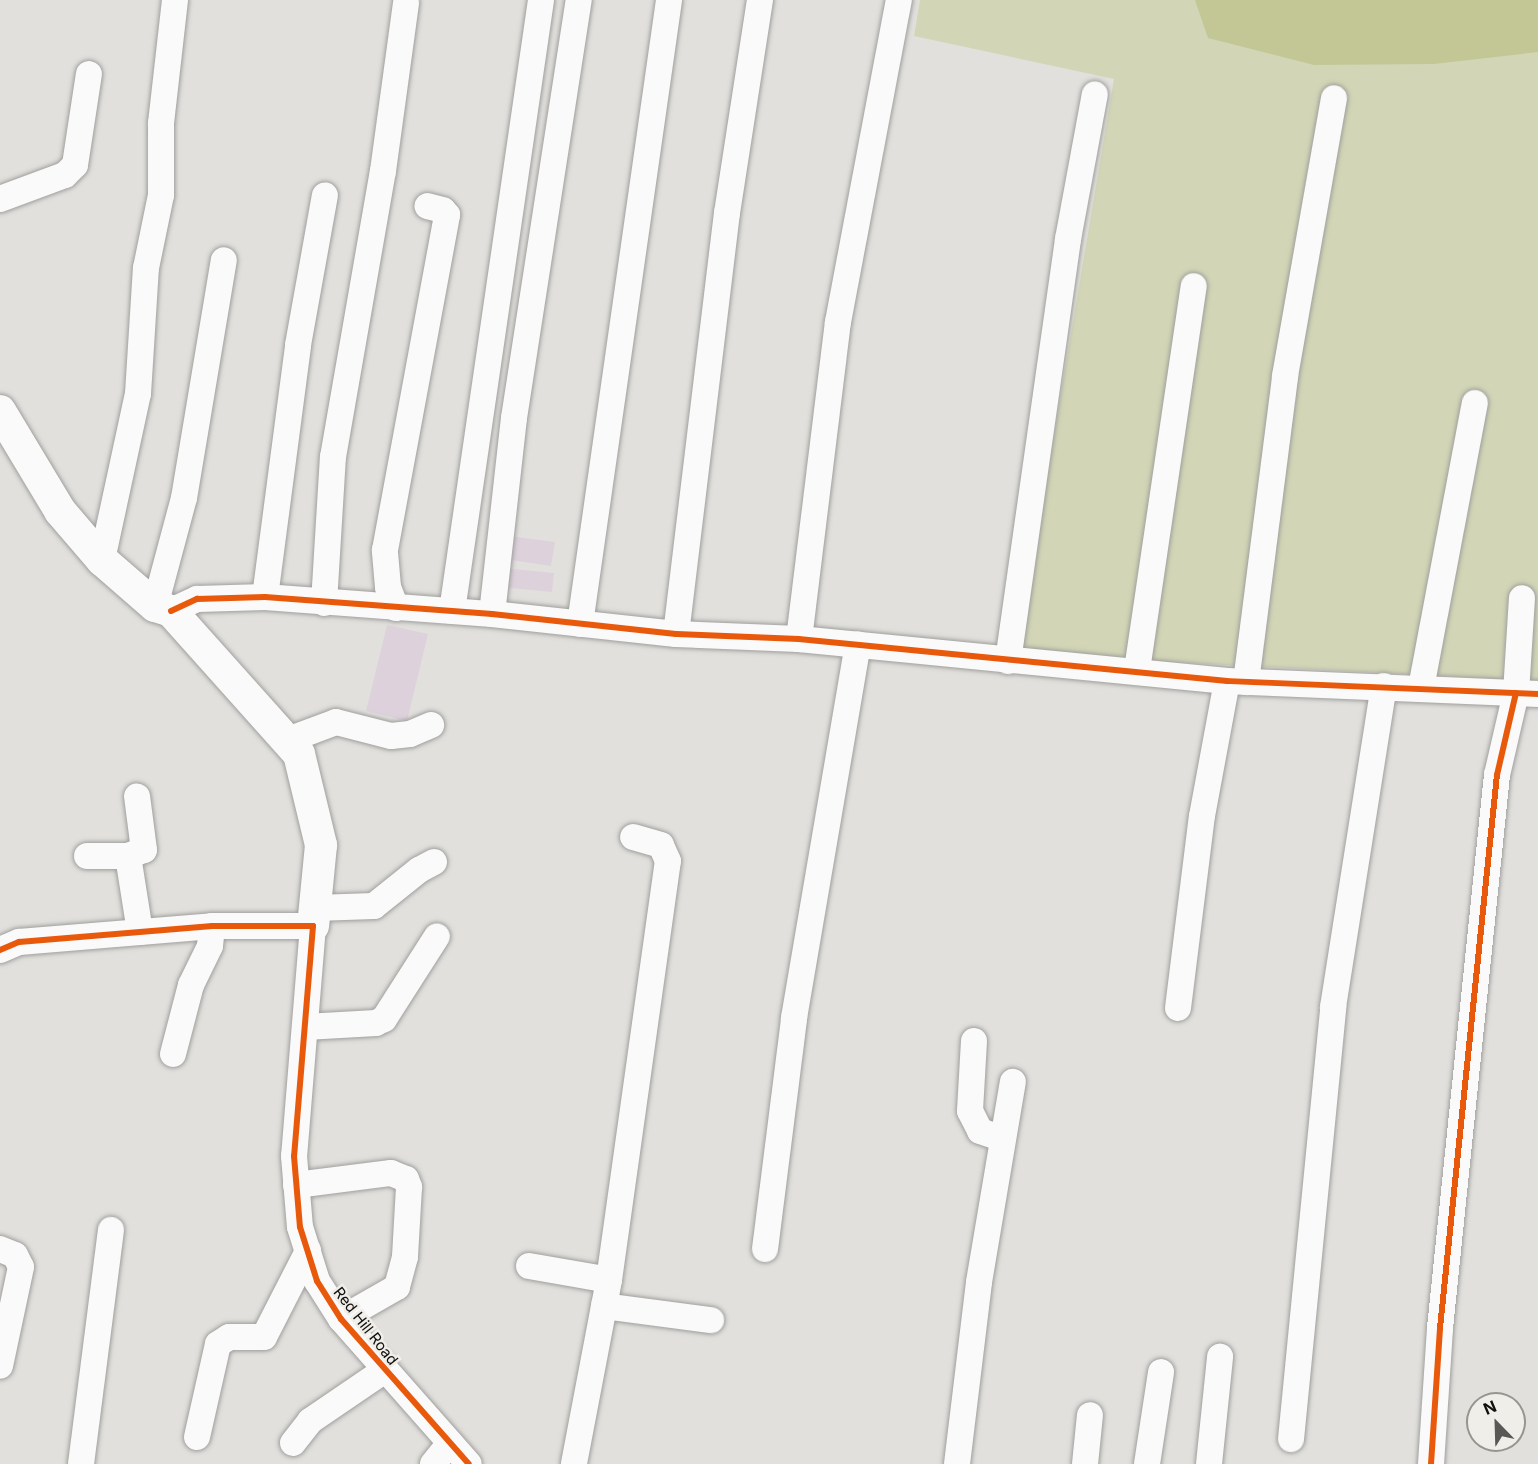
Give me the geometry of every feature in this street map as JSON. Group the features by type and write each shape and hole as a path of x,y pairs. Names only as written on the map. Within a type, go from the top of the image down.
{"main road":[{"path":"0,411 60,511 102,560 163,609 299,754 316,816 321,845 314,917"}],"street":[{"path":"102,560 138,394 146,268 161,195 161,123 175,0"},
{"path":"452,611 541,0"},
{"path":"492,614 516,407 579,0"},
{"path":"580,624 669,0"},
{"path":"676,634 727,213 760,0"},
{"path":"799,639 838,322 898,0"},
{"path":"324,603 333,457 383,171 406,3"},
{"path":"0,199 65,176 75,165 89,74"},
{"path":"1008,661 1068,238 1095,94"},
{"path":"1178,1008 1202,816 1236,681 1285,376 1334,98"},
{"path":"265,597 298,345 325,195"},
{"path":"396,608 388,586 385,550 447,215 443,210 427,206"},
{"path":"224,260 163,609 196,599 265,597 492,614 676,634 858,644 1008,661 1137,670 1236,681 1527,693"},
{"path":"1137,670 1194,286"},
{"path":"1420,688 1475,403"},
{"path":"1431,1464 1440,1328 1497,775 1527,693 1522,598"},
{"path":"765,1250 794,1018 858,644"},
{"path":"1291,1440 1333,1007 1384,686"},
{"path":"288,740 336,722 391,736 410,734 431,725"},
{"path":"87,856 139,854 145,844 137,796"},
{"path":"574,1464 609,1280 668,861 661,845 633,837"},
{"path":"128,856 140,932"},
{"path":"0,950 19,942 314,917 374,906 419,870 435,862"},
{"name":"Red Hill Road","path":"314,917 294,1156 296,1185 308,1251 317,1281 341,1319 469,1464"},
{"path":"173,1054 191,985 210,946 212,926"},
{"path":"305,1027 376,1023 384,1020 437,936"},
{"path":"974,1041 970,1111 980,1131 1003,1139"},
{"path":"957,1464 1013,1082"},
{"path":"296,1185 391,1173 406,1179 409,1187 401,1281 391,1294 341,1319"},
{"path":"81,1464 111,1230"},
{"path":"0,1249 15,1254 21,1267 0,1366"},
{"path":"197,1437 218,1344 229,1337 258,1340 268,1333 308,1251"},
{"path":"529,1266 609,1280"},
{"path":"604,1306 711,1320"},
{"path":"1209,1464 1220,1357"},
{"path":"293,1443 310,1421 385,1370"},
{"path":"1147,1464 1161,1372"},
{"path":"1085,1464 1090,1415"},
{"path":"66,1464 72,1418"},
{"path":"433,1464 450,1443"}],"green space":[{"path":"920,0 1538,0 1538,681 1017,654 1114,79 914,36"},
{"path":"1195,0 1538,0 1538,52 1434,64 1314,65 1208,38"}],"building":[{"path":"508,536 555,542 551,566 504,559"},
{"path":"502,568 554,573 552,592 500,587"},
{"path":"387,625 428,634 407,721 366,711"}],"cycle path":[{"path":"171,611 197,599 265,597 492,614 676,634 799,639 1227,681 1538,694"},
{"path":"1431,1464 1440,1328 1497,775 1516,693"},
{"path":"0,950 19,942 212,926 313,926 294,1156 300,1227 317,1281 341,1319 469,1464"}]}
